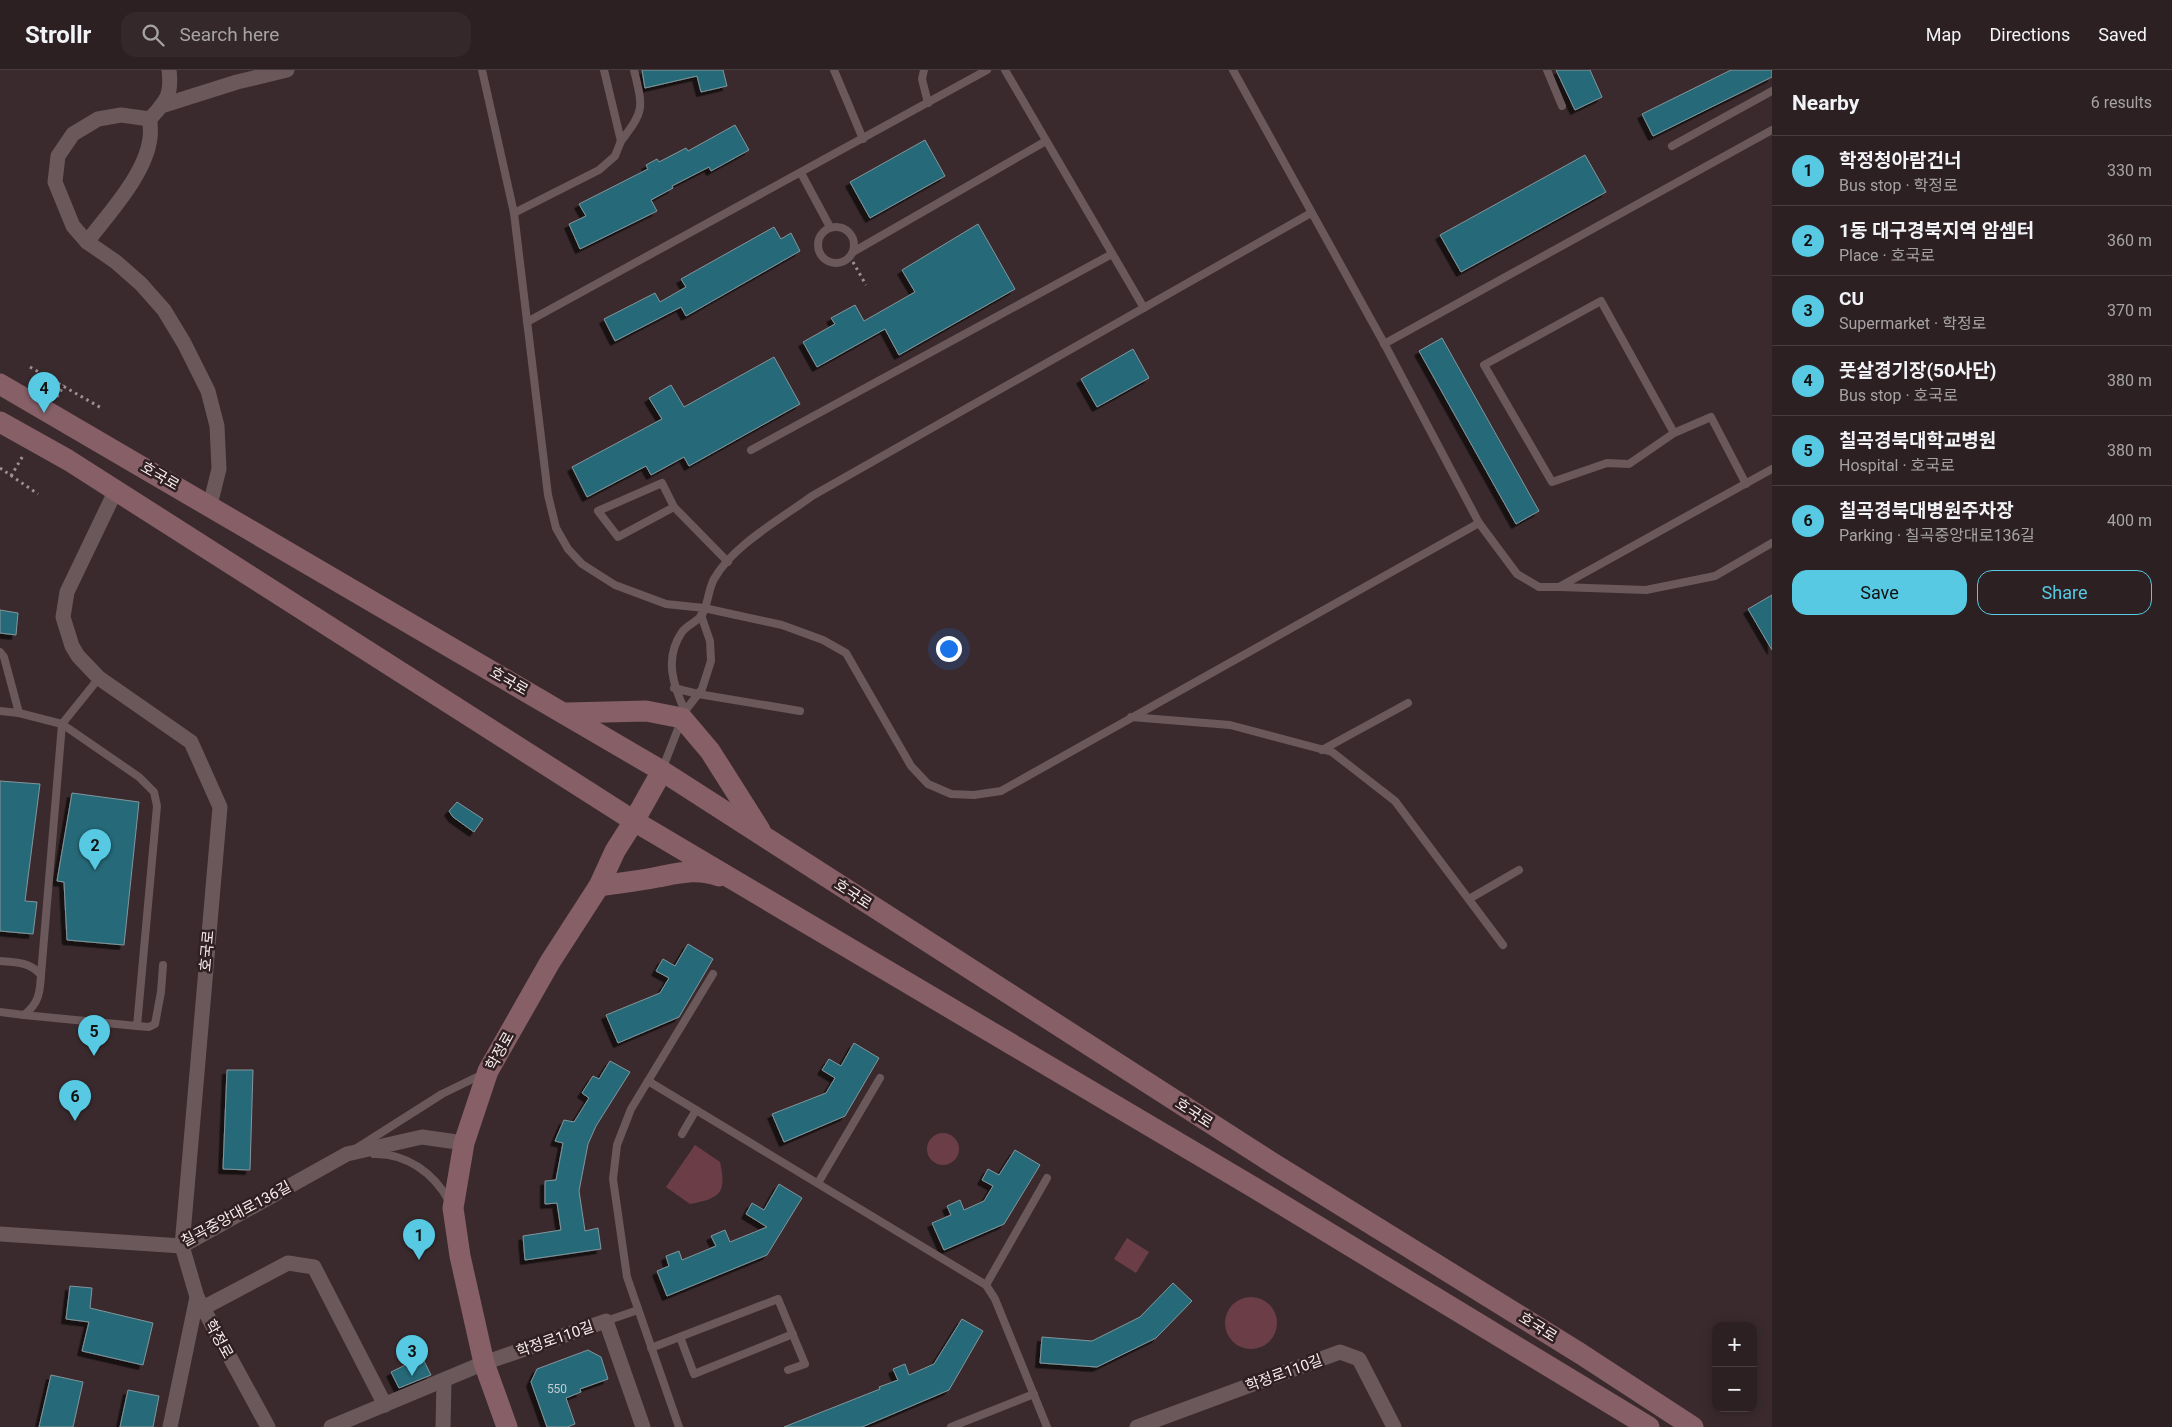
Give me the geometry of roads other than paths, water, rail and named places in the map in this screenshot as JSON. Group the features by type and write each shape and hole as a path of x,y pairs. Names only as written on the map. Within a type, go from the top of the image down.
{"main road":[{"name":"호국로","path":"0,384 210,505 662,771 1271,1162 1581,1354 1693,1427"},
{"name":"호국로","path":"0,422 68,460 115,492 634,821 1262,1192 1649,1427"},
{"path":"564,713 646,712 683,715 710,751 765,837"},
{"name":"학정로","path":"507,1427 484,1363 460,1256 453,1208 464,1143 488,1071 550,962 599,886 615,852 662,771"},
{"path":"599,886 658,877 682,871 709,872 747,887"}],"street":[{"path":"87,242 135,178 146,154 150,139 150,119 161,106 171,89 169,70"},
{"path":"161,106 237,82 287,70"},
{"path":"150,119 121,115 98,119 73,134 58,156 55,182 73,226 87,242 116,262 141,284 164,310 184,343 208,391 217,426 219,469 210,505"},
{"name":"호국로","path":"115,492 68,592 63,617 72,646 78,656 99,678 191,742 220,807 182,1246"},
{"name":"칠곡중앙대로136길","path":"0,1234 182,1246 347,1154 422,1137 464,1143"},
{"name":"학정로","path":"182,1246 200,1303 268,1427"},
{"path":"170,1427 200,1303 288,1263 314,1267 384,1405"},
{"name":"학정로110길","path":"484,1363 606,1321 643,1427"},
{"name":"학정로110길","path":"1137,1427 1340,1352 1360,1358 1394,1427"},
{"path":"331,1427 484,1363"},
{"path":"443,1427 444,1381"}],"lane":[{"path":"482,70 514,213 548,495 556,528 568,549 582,564 615,585 666,604 782,626 823,640 846,652 911,766 928,784 950,794 974,795 1000,791 1479,523"},
{"path":"604,70 621,141"},
{"path":"514,213 599,170 615,156 621,141 638,119 642,103 634,70"},
{"path":"834,70 863,139"},
{"path":"924,70 922,78 928,103"},
{"path":"527,322 987,70"},
{"path":"1005,70 1144,308"},
{"path":"1233,70 1384,344 1479,523 1517,574 1539,587 1646,590 1715,576 1772,543"},
{"path":"1547,70 1562,106"},
{"path":"1672,146 1772,91"},
{"path":"1384,344 1772,130"},
{"path":"852,254 855,246 852,234 842,227 830,227 821,234 817,246 822,257 833,263 839,263 1046,141"},
{"path":"801,173 830,227"},
{"path":"683,715 674,688 671,668 673,648 682,631 703,612 714,579 738,550 812,496 1311,213"},
{"path":"752,450 1112,254"},
{"path":"1674,434 1601,301 1484,365 1552,482 1607,462 1629,464 1674,434 1711,417 1746,484"},
{"path":"1559,587 1772,469"},
{"path":"674,507 618,536 598,511 662,484 674,507 728,562"},
{"path":"662,771 683,715 702,689 711,662 710,641 703,612"},
{"path":"0,652 4,657 20,712"},
{"path":"24,1015 31,1009 40,994 62,724 99,678"},
{"path":"674,688 698,694 800,711"},
{"path":"1322,750 1408,703"},
{"path":"0,711 20,712 62,724 139,777 154,792 157,806 137,1026"},
{"path":"1131,717 1230,725 1332,752 1395,801 1503,945"},
{"path":"1469,899 1519,870"},
{"path":"0,961 24,963 41,975"},
{"path":"0,1012 149,1028 155,1024 161,992 163,965"},
{"path":"679,1427 627,1277 613,1179 617,1145 631,1109 713,974"},
{"path":"347,1154 442,1094 488,1071"},
{"path":"818,1184 880,1078"},
{"path":"648,1081 986,1285 995,1299 1047,1427"},
{"path":"682,1134 696,1110"},
{"path":"347,1154 388,1153 418,1166 442,1187 453,1208"},
{"path":"986,1285 1048,1178"},
{"path":"651,1348 778,1299 805,1364 788,1370"},
{"path":"606,1321 638,1310"},
{"path":"680,1337 694,1374 793,1334"},
{"path":"951,1427 1034,1394"}],"place":[{"name":"풋살경기장(50사단)","path":"44,413"},
{"name":"1동 대구경북지역 암셈터","path":"95,870"},
{"name":"칠곡경북대학교병원","path":"94,1056"},
{"name":"칠곡경북대병원주차장","path":"75,1121"},
{"name":"학정청아람건너","path":"419,1260"},
{"name":"CU","path":"412,1376"}]}
